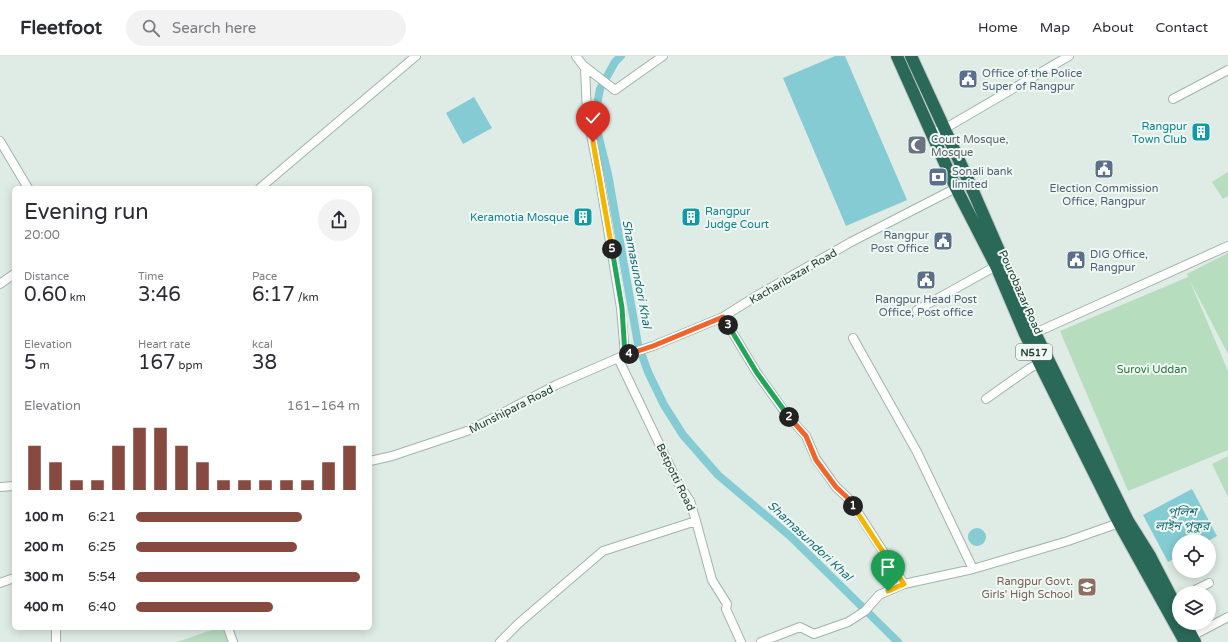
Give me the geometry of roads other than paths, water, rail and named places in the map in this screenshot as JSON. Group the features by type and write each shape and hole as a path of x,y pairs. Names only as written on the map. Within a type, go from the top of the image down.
{"highway":[{"name":"Pourobazar Road","path":"897,56 956,188 996,266 1025,334 1119,523 1189,640"},
{"name":"Pourobazar Road","path":"911,56 1035,333 1128,521 1172,595"},
{"path":"1187,630 1189,640"}],"street":[{"path":"262,186 416,56"},
{"path":"576,56 584,66 615,90 663,56"},
{"path":"931,133 944,129 1069,56"},
{"path":"584,66 587,114 603,175 612,250 622,308 622,356"},
{"path":"1173,99 1228,70"},
{"path":"0,141 27,186"},
{"name":"Kacharibazar Road","path":"622,356 653,346 723,317 758,295 851,242 956,188"},
{"path":"1035,333 1228,246"},
{"path":"612,250 621,249"},
{"path":"918,310 996,266"},
{"path":"0,284 12,275"},
{"path":"622,308 631,306"},
{"path":"723,317 757,373 787,415 806,436 816,460 836,487 850,500 904,584"},
{"path":"854,338 917,452 973,568"},
{"name":"Munshipara Road","path":"372,461 392,456 470,430 556,385 622,356"},
{"name":"Betpotti Road","path":"622,356 678,483 690,502 712,580 727,604 726,609 741,642"},
{"path":"986,399 1030,368 1040,363"},
{"path":"0,486 12,486"},
{"path":"500,642 519,623 603,550 696,520"},
{"path":"761,642 800,627 814,634 848,622 865,611 879,595 904,584 973,568 1068,541 1119,523"},
{"path":"0,583 12,579"},
{"path":"1203,586 1209,583"},
{"path":"1189,640 1228,617"},
{"path":"56,630 56,642"},
{"path":"229,630 233,642"}],"water":[{"path":"835,56 845,56 907,200 846,226 783,78"},
{"path":"474,97 492,128 463,144 446,113"},
{"name":"পুলিশ লাইন পুকুর","path":"1192,489 1216,534 1172,534 1172,560 1168,562 1143,515"},
{"path":"977,528 983,531 986,537 983,543 977,546 971,543 968,537 971,531"}],"waterway":[{"name":"Shamasundori Khal","path":"621,56 615,62 600,89 596,110 598,134 608,174 638,344 648,372 664,405 683,435 718,475 790,536 898,642"}],"place":[{"name":"Office of the Police Super of Rangpur","path":"968,79"},
{"name":"Rangpur Town Club","path":"1201,132"},
{"name":"Court Mosque, Mosque","path":"917,145"},
{"name":"Election Commission Office, Rangpur","path":"1104,169"},
{"name":"Sonali bank limited","path":"938,177"},
{"name":"Keramotia Mosque","path":"583,217"},
{"name":"Rangpur Judge Court","path":"691,217"},
{"name":"Rangpur Post Office","path":"943,241"},
{"name":"DIG Office, Rangpur","path":"1076,260"},
{"name":"Rangpur Head Post Office, Post office","path":"926,280"},
{"name":"Rangpur Govt. Girls' High School","path":"1087,587"}],"park label":[{"name":"Surovi Uddan","path":"1152,369"}]}
